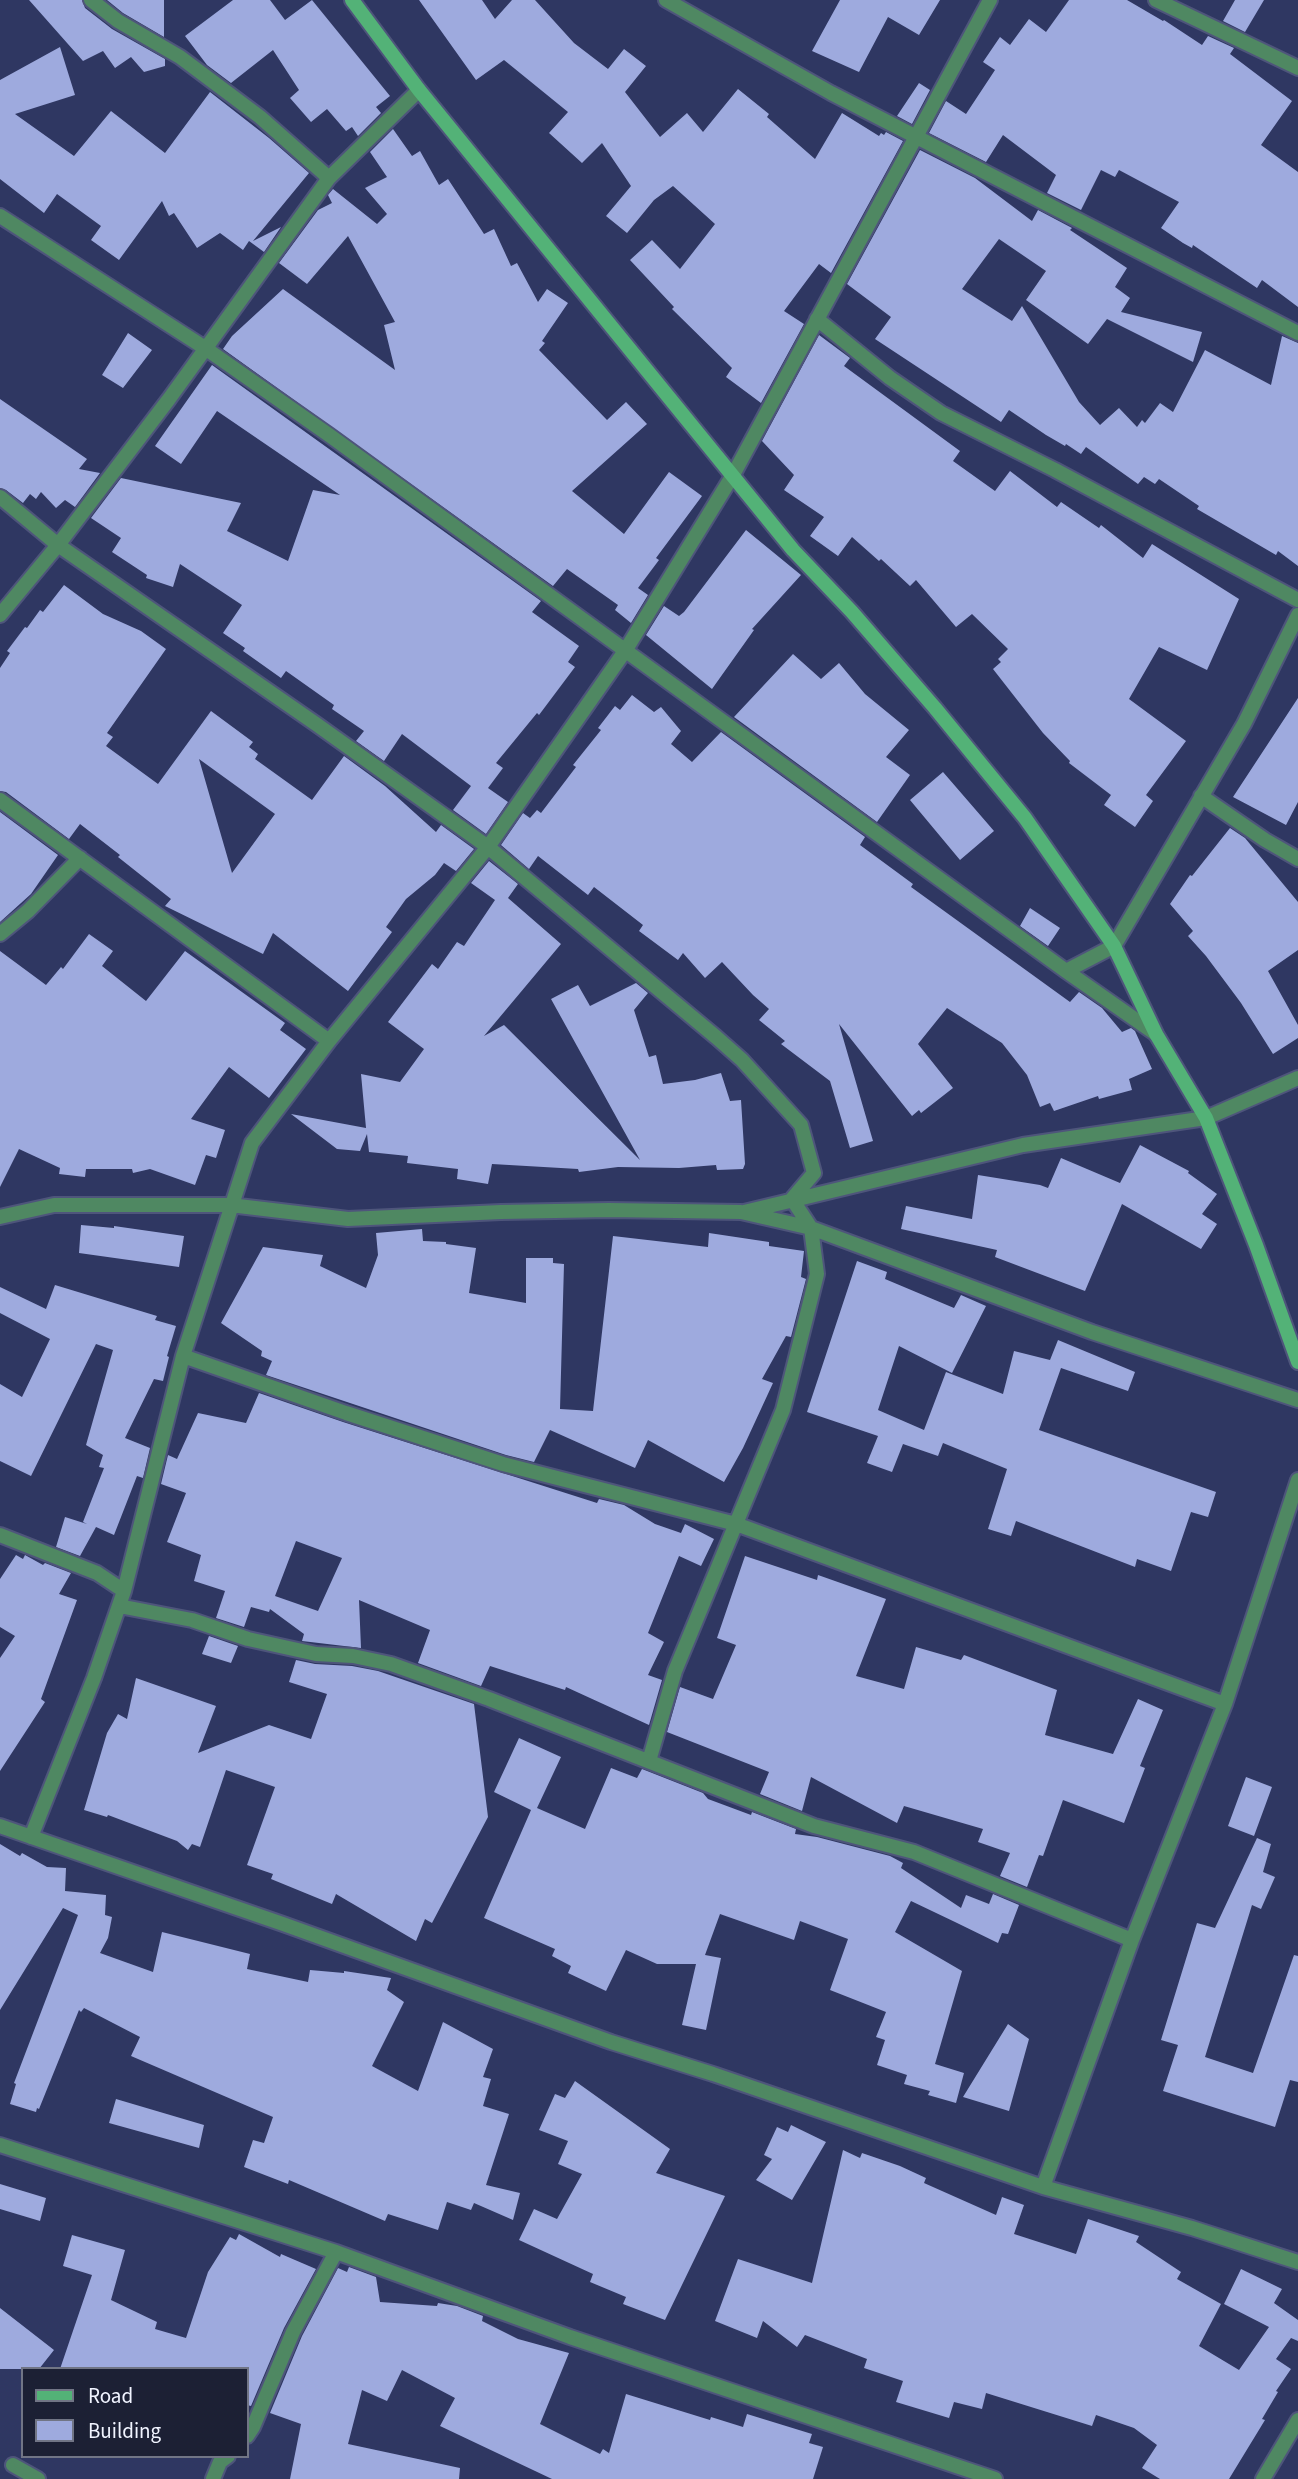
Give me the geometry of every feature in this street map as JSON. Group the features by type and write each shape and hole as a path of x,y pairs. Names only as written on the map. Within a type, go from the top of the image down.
{"street":[{"path":"91,0 118,21 180,57 250,109 330,178"},
{"path":"352,0 419,90 793,550 852,612 1025,818 1114,946 1156,1034 1206,1118 1298,1362"},
{"path":"666,0 831,93 1298,333"},
{"path":"31,1837 94,1678 124,1591 183,1356 252,1143 330,1041 488,847 625,651 733,475 990,0"},
{"path":"1156,0 1298,68"},
{"path":"0,615 58,545 330,178 419,90"},
{"path":"0,216 205,348 487,548 625,651 1156,1034"},
{"path":"817,319 890,379 941,413 1055,470 1298,600"},
{"path":"0,497 58,545 488,847 742,1060 801,1125 814,1173 792,1199"},
{"path":"1066,971 1114,946 1244,724 1298,615"},
{"path":"1201,796 1298,859"},
{"path":"0,800 330,1041"},
{"path":"0,934 29,911 80,858"},
{"path":"741,1212 1023,1145 1206,1118 1298,1078"},
{"path":"649,1761 675,1671 783,1410 790,1384 817,1274 811,1228 792,1199"},
{"path":"0,1217 54,1205 230,1205 348,1219 555,1211 741,1212 811,1228 1092,1332 1298,1400"},
{"path":"183,1356 503,1465 736,1524 1225,1704"},
{"path":"1043,2187 1132,1940 1225,1704 1298,1480"},
{"path":"0,1535 97,1573 124,1591"},
{"path":"119,1606 192,1620 248,1639 316,1654 353,1656 391,1664 501,1703 814,1826 914,1852 1132,1940"},
{"path":"0,1826 611,2042 713,2074 1043,2187 1192,2228 1298,2262"},
{"path":"0,2145 336,2252 570,2337 995,2479"},
{"path":"248,2434 293,2332 336,2252"},
{"path":"1263,2479 1298,2420"},
{"path":"213,2479 220,2462 225,2458"},
{"path":"13,2465 38,2479"}],"building":[{"path":"29,0 82,0 85,8 112,29 165,59 165,66 144,72 131,57 115,68 103,51 83,61"},
{"path":"107,0 164,0 164,37 123,13"},
{"path":"233,0 270,0 285,20 312,0 390,96 376,107 381,113 358,136 352,127 346,131 327,109 311,122 290,98 299,90 273,50 231,83 207,65 185,36"},
{"path":"419,0 482,0 495,19 512,0 535,0 574,43 608,69 624,49 646,66 625,92 660,137 687,113 703,132 738,89 769,114 767,117 815,159 842,113 879,136 886,132 903,141 831,273 819,264 784,311 804,324 761,403 726,377 732,368 672,309 674,307 630,260 652,240 680,269 715,224 673,186 654,200 627,233 606,216 631,186 602,143 582,163 549,133 568,112 504,60 476,80"},
{"path":"840,0 940,0 919,35 888,17 859,72 812,51"},
{"path":"1069,0 1127,0 1202,45 1208,36 1234,48 1230,54 1292,101 1261,145 1298,172 1298,307 1262,280 1257,288 1193,245 1192,248 1161,228 1179,202 1119,170 1115,177 1101,170 1081,210 1047,193 1056,175 1003,135 986,162 929,133 946,101 966,114 995,70 983,62 1000,37 1010,45 1029,19 1046,32"},
{"path":"1235,0 1264,0 1245,32 1223,21"},
{"path":"60,47 75,95 15,114 74,156 111,111 165,153 210,92 309,173 253,241 281,227 264,252 249,241 243,250 220,233 197,248 174,213 169,216 162,201 119,260 91,240 101,226 57,194 44,213 0,179 0,80"},
{"path":"919,83 930,90 912,124 897,116"},
{"path":"393,129 412,156 420,151 439,185 448,179 484,234 494,229 511,266 517,263 538,302 547,289 568,303 542,341 545,343 539,350 607,420 626,402 647,424 572,491 624,534 669,472 702,496 656,558 659,560 638,588 648,595 631,623 615,610 618,605 567,569 553,586 223,349 232,336 283,289 395,370 384,325 395,322 348,236 307,284 279,263 318,210 332,203 328,195 333,189 377,224 387,214 365,188 387,177 370,152"},
{"path":"920,150 975,178 1032,221 1038,210 1072,228 1070,230 1127,268 1115,287 1130,298 1121,312 1202,332 1193,362 1107,319 1088,344 1026,300 1046,271 999,239 962,289 1012,321 1022,306 1079,402 1100,425 1119,408 1137,427 1142,420 1145,423 1160,403 1173,412 1205,350 1271,385 1282,336 1298,343 1298,566 1278,551 1276,555 1197,509 1199,506 1159,479 1155,484 1144,477 1138,484 1086,447 1081,454 1009,410 1001,422 875,339 891,317 847,284"},
{"path":"128,333 152,350 123,388 102,375"},
{"path":"819,335 850,358 844,366 960,451 953,461 995,491 1010,471 1057,507 1061,502 1099,528 1101,525 1143,558 1152,544 1239,599 1207,670 1159,647 1129,699 1186,741 1146,795 1153,801 1135,827 1104,805 1111,795 1069,763 993,669 1001,662 998,659 1008,649 972,614 956,627 916,580 910,586 852,537 838,556 810,536 824,517 784,490 794,475 762,441"},
{"path":"212,365 541,601 532,612 579,646 568,662 575,667 539,715 537,713 496,763 503,768 488,788 508,802 486,834 453,810 471,786 402,734 384,761 356,741 364,731 332,709 334,705 286,671 281,678 223,633 242,605 180,564 173,587 146,578 147,575 112,552 121,538 91,518 121,478 241,503 227,531 288,561 313,490 340,495 217,411 181,464 155,446"},
{"path":"0,399 87,459 79,469 100,473 75,507 65,500 56,508 41,492 36,499 30,494 23,503 0,488"},
{"path":"746,530 801,575 752,629 754,630 712,689 646,635 664,606 679,616 684,612"},
{"path":"64,585 103,614 141,631 166,649 107,733 113,737 106,746 158,784 211,711 253,742 249,747 258,754 255,759 312,800 344,756 385,786 436,832 441,825 474,849 456,871 444,863 435,875 406,899 386,927 392,932 348,991 273,933 263,954 165,906 171,899 80,824 69,839 6,792 0,791 0,668 10,653 7,651 25,627 27,628 40,610 43,612","holes":["199,759 275,814 232,873"]},
{"path":"793,654 821,679 839,663 865,694 909,730 886,757 910,775 877,822 734,717"},
{"path":"632,695 654,712 661,707 681,731 671,744 692,762 721,732 865,837 860,845 913,884 911,887 1070,1002 1079,992 1102,1008 1122,1032 1131,1028 1135,1031 1152,1069 1129,1079 1132,1090 1099,1099 1098,1096 1054,1111 1050,1103 1040,1107 1027,1075 1002,1043 947,1008 918,1044 953,1088 921,1113 919,1110 912,1116 839,1024 873,1141 850,1148 830,1081 781,1044 785,1041 759,1020 769,1009 722,962 705,978 683,953 678,960 639,931 643,925 594,887 588,895 538,856 529,869 501,845 523,813 530,818 537,810 541,813 576,767 573,765 601,730 598,728 615,706 620,710"},
{"path":"1298,698 1298,802 1286,825 1233,797"},
{"path":"943,772 994,831 960,860 910,800"},
{"path":"0,812 58,855 31,894 0,922"},
{"path":"1230,828 1245,838 1298,902 1298,950 1268,971 1298,1025 1298,1038 1273,1054 1241,1003 1188,936 1193,931 1170,904 1190,875 1192,876"},
{"path":"489,861 518,884 508,898 561,944 484,1036 504,1025 640,1160 551,999 578,985 590,1006 636,983 648,993 634,1010 649,1057 656,1055 663,1084 721,1073 730,1101 741,1100 745,1164 743,1169 717,1170 716,1165 679,1168 618,1167 579,1172 578,1169 492,1164 488,1184 457,1179 458,1169 407,1163 408,1156 369,1152 367,1134 360,1151 337,1149 291,1114 366,1128 361,1074 400,1082 424,1049 388,1022 432,964 438,969 457,942 464,946 495,900 471,883"},
{"path":"1030,908 1060,928 1048,946 1020,926"},
{"path":"89,934 113,951 102,966 146,1001 185,951 285,1023 280,1030 306,1049 269,1098 229,1067 191,1119 225,1130 216,1158 206,1155 195,1185 150,1169 133,1173 132,1169 86,1169 85,1177 59,1174 60,1168 19,1149 0,1187 0,951 46,985 61,967 63,969"},
{"path":"1140,1145 1189,1171 1188,1173 1217,1194 1202,1214 1217,1224 1201,1249 1122,1204 1085,1291 995,1257 997,1250 901,1229 906,1206 972,1219 978,1175 1048,1188 1061,1158 1120,1183"},
{"path":"81,1225 114,1226 184,1236 179,1267 79,1253"},
{"path":"422,1229 423,1241 476,1248 469,1293 526,1303 526,1258 553,1258 553,1263 564,1264 560,1409 593,1411 613,1236 708,1247 709,1233 769,1242 769,1246 804,1251 801,1277 806,1279 791,1337 786,1336 762,1379 773,1383 724,1482 648,1440 635,1468 550,1430 534,1462 506,1455 266,1375 272,1361 261,1356 262,1351 221,1323 263,1247 323,1255 320,1266 366,1288 378,1255 376,1233"},
{"path":"857,1261 887,1272 885,1279 954,1308 961,1295 986,1306 952,1373 899,1346 878,1410 924,1430 946,1372 1003,1394 1014,1351 1050,1360 1058,1340 1135,1372 1128,1391 1061,1368 1039,1430 1216,1492 1208,1517 1191,1512 1171,1571 1137,1559 1135,1567 1016,1521 1011,1536 988,1529 1007,1469 943,1443 938,1456 903,1444 892,1472 867,1463 878,1436 807,1412"},
{"path":"55,1285 157,1316 155,1320 176,1326 163,1381 154,1379 125,1438 150,1448 143,1478 137,1476 114,1535 96,1527 80,1556 56,1547 65,1517 87,1524 83,1522 104,1468 99,1467 103,1455 86,1445 113,1350 96,1344 31,1476 0,1461 0,1384 22,1397 50,1339 0,1313 0,1287 46,1309"},
{"path":"259,1393 597,1503 599,1499 624,1505 655,1524 681,1533 685,1524 714,1539 701,1566 679,1556 648,1633 664,1642 648,1675 662,1680 649,1725 566,1687 565,1690 490,1666 481,1686 418,1663 430,1630 359,1600 361,1648 302,1641 304,1634 270,1609 269,1612 251,1607 244,1627 216,1618 225,1591 194,1581 201,1555 167,1542 186,1493 161,1484 168,1455 177,1459 198,1413 246,1423","holes":["296,1541 342,1558 318,1611 275,1596"]},
{"path":"16,1555 23,1559 25,1555 43,1565 45,1563 71,1573 59,1594 77,1600 41,1699 45,1702 0,1771 0,1658 15,1636 0,1627 0,1579"},
{"path":"745,1556 817,1580 818,1575 886,1599 856,1676 904,1689 916,1647 961,1660 964,1655 1057,1690 1045,1735 1113,1754 1138,1699 1163,1710 1140,1766 1145,1768 1124,1823 1063,1800 1043,1856 1039,1855 1027,1887 1000,1876 1010,1853 978,1842 983,1829 904,1806 897,1823 811,1777 802,1811 760,1794 769,1772 667,1732 680,1687 713,1699 736,1645 717,1638"},
{"path":"209,1636 238,1646 231,1663 202,1654"},
{"path":"296,1660 378,1671 474,1704 488,1817 432,1923 425,1919 416,1941 336,1894 332,1904 271,1879 273,1874 247,1865 275,1787 226,1770 200,1847 192,1844 188,1850 177,1841 108,1815 107,1817 84,1810 107,1733 118,1714 127,1719 136,1678 216,1706 198,1753 269,1725 311,1739 327,1694 289,1682"},
{"path":"519,1738 561,1757 537,1808 585,1829 611,1768 637,1778 642,1769 703,1793 708,1799 796,1829 795,1834 890,1856 903,1863 901,1868 961,1908 966,1895 989,1904 993,1894 1019,1905 1008,1934 1002,1933 998,1943 911,1901 895,1932 962,1971 935,2064 964,2073 956,2103 928,2095 930,2091 904,2084 907,2075 877,2065 885,2040 876,2037 886,2012 830,1990 848,1939 800,1921 794,1940 720,1914 705,1955 721,1958 706,2030 682,2025 696,1964 657,1964 626,1950 606,1991 568,1973 571,1966 552,1956 555,1949 484,1918 531,1810 494,1792"},
{"path":"1246,1777 1272,1787 1254,1836 1228,1826"},
{"path":"1257,1838 1271,1844 1263,1872 1275,1877 1261,1909 1252,1905 1205,2057 1253,2073 1294,1955 1298,1956 1298,2082 1290,2080 1275,2127 1163,2091 1178,2045 1161,2040 1197,1923 1215,1928"},
{"path":"0,1844 47,1867 66,1868 65,1891 106,1895 105,1915 112,1917 108,1938 100,1953 153,1972 162,1932 250,1954 247,1969 308,1982 310,1970 344,1971 391,1978 387,1990 404,2002 372,2066 418,2091 443,2022 493,2049 483,2077 491,2079 483,2106 509,2114 486,2185 520,2193 513,2220 474,2203 471,2210 447,2202 438,2230 388,2214 385,2221 289,2180 288,2184 244,2167 253,2140 264,2143 273,2117 131,2056 140,2037 84,2008 81,2012 79,2010 39,2109 37,2108 36,2112 10,2104 16,2084 14,2083 78,1915 63,1908 0,2010"},
{"path":"1008,2024 1029,2039 1009,2111 963,2097"},
{"path":"575,2081 670,2149 656,2173 725,2196 665,2320 623,2304 626,2297 590,2282 593,2274 519,2240 534,2209 557,2219 582,2174 558,2164 568,2141 539,2130 555,2094 565,2098"},
{"path":"116,2099 204,2125 199,2148 109,2123"},
{"path":"791,2125 826,2142 792,2200 756,2180 772,2159 764,2155 777,2127 788,2132"},
{"path":"843,2150 860,2158 862,2153 900,2166 926,2178 924,2183 996,2215 1002,2197 1024,2205 1014,2234 1076,2254 1088,2219 1139,2236 1136,2242 1181,2272 1177,2279 1221,2304 1199,2346 1239,2370 1269,2327 1224,2304 1241,2269 1282,2289 1274,2303 1298,2320 1298,2341 1291,2338 1276,2359 1291,2369 1276,2391 1278,2392 1262,2419 1265,2420 1229,2479 1160,2479 1142,2468 1157,2445 1134,2428 1096,2415 1092,2426 986,2393 982,2409 954,2402 949,2418 896,2402 903,2381 864,2368 867,2359 805,2335 797,2347 763,2321 757,2338 715,2321 738,2259 812,2283"},
{"path":"0,2184 46,2198 40,2221 0,2209"},
{"path":"239,2234 280,2257 281,2254 316,2269 284,2328 251,2406 248,2405 248,2367 61,2367 92,2275 63,2266 72,2235 125,2250 111,2300 157,2322 155,2329 186,2338 208,2272 230,2237 236,2240"},
{"path":"349,2267 376,2277 380,2302 457,2306 483,2316 482,2321 518,2339 569,2353 540,2424 600,2454 603,2449 609,2453 626,2394 710,2420 711,2417 743,2427 747,2414 812,2434 809,2443 823,2447 813,2479 552,2479 440,2426 455,2398 402,2370 387,2401 362,2390 348,2444 460,2468 459,2479 290,2479 301,2424 270,2413 302,2336 338,2268 347,2272"},
{"path":"0,2308 54,2350 41,2367 0,2369"}]}
